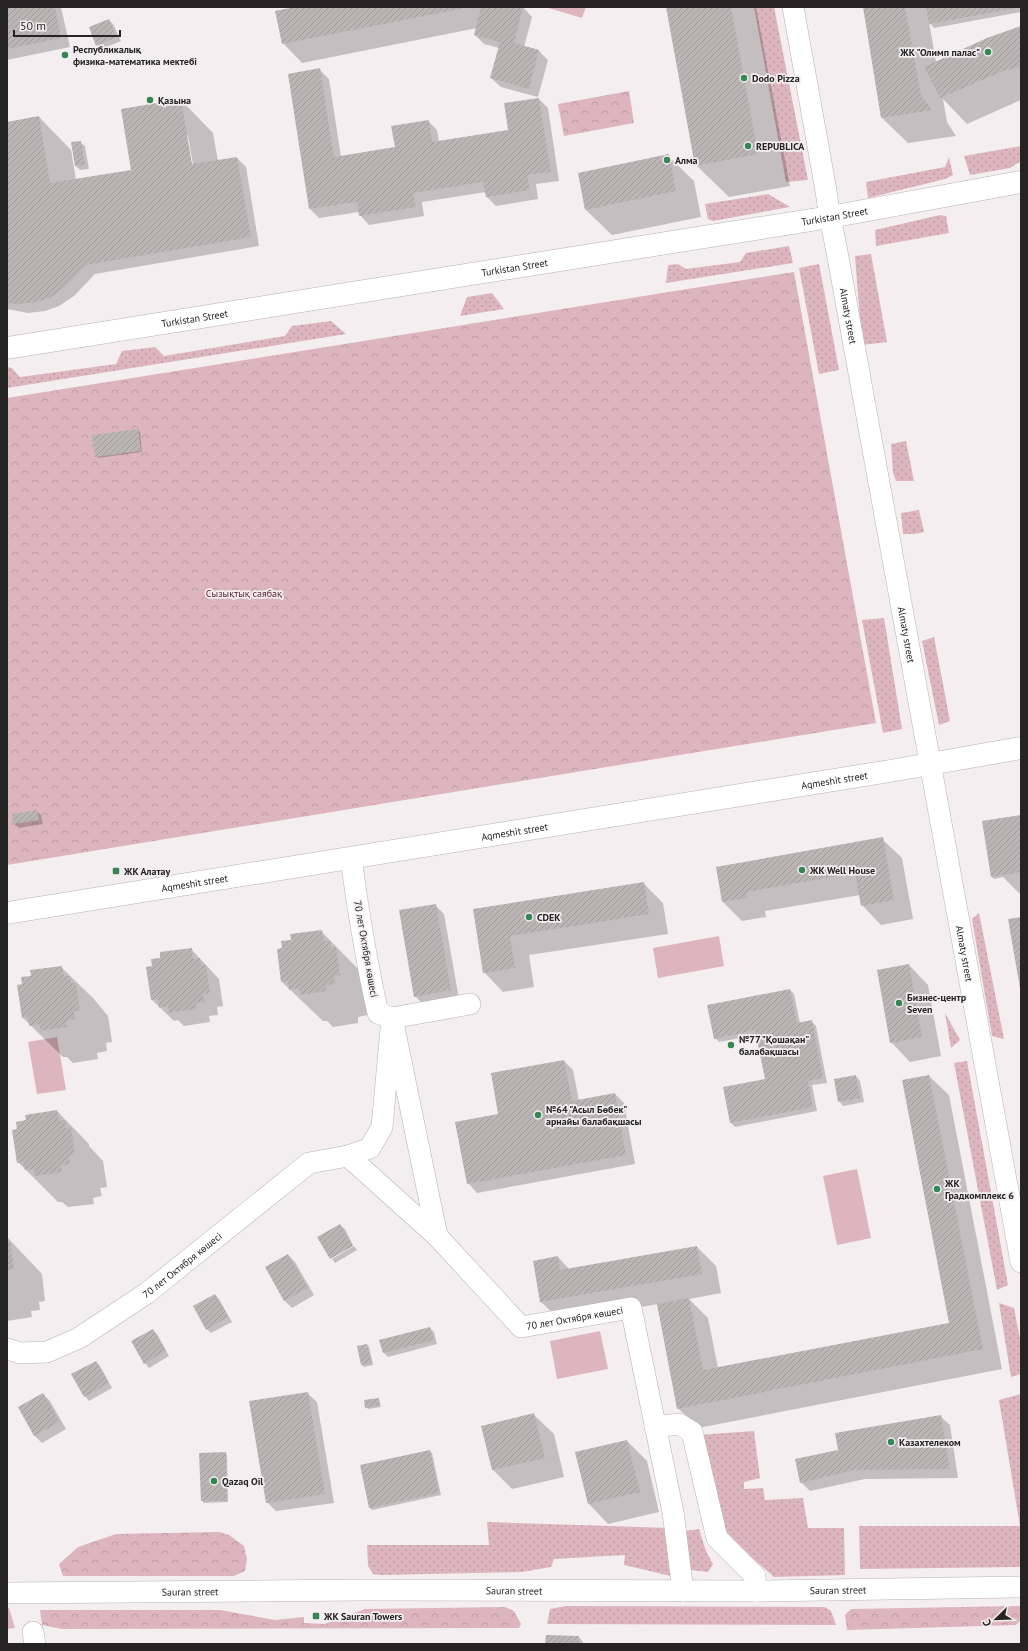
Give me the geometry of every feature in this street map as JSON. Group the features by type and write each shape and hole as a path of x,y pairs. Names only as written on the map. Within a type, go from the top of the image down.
{"main road":[{"name":"Turkistan Street","path":"7,348 830,217 1021,182"},
{"name":"Aqmeshit street","path":"7,913 1021,748"}],"street":[{"name":"Almaty street","path":"793,7 1021,1262"},
{"name":"70 лет Октября көшесі","path":"7,1349 20,1353 47,1352 79,1338 147,1293 309,1163 348,1156 370,1148 382,1127 392,1018 378,1013 368,971 356,900 351,858"},
{"path":"437,1236 392,1018 470,1004"},
{"name":"70 лет Октября көшесі","path":"348,1156 437,1236 521,1327 632,1308 673,1512 683,1591"},
{"path":"656,1427 679,1424 692,1432 717,1538 755,1576 756,1591"},
{"name":"Sauran street","path":"7,1593 363,1590 756,1591 1021,1587"}],"green space":[{"path":"545,7 586,7 582,18"},
{"path":"754,7 774,7 808,180 786,182"},
{"path":"629,91 634,123 564,136 558,104"},
{"path":"1021,146 1021,161 1010,168 970,175 964,156"},
{"path":"949,157 953,175 945,179 868,198 866,182 945,167"},
{"path":"768,194 790,207 713,221 708,219 705,204"},
{"path":"940,215 946,216 949,233 876,246 875,230"},
{"path":"789,246 793,263 666,283 668,265 678,264 686,269 740,262 746,253"},
{"path":"871,254 887,342 862,345 855,256"},
{"path":"819,264 839,370 819,374 799,268"},
{"name":"Сызықтық саябақ","path":"794,272 876,723 7,865 7,398"},
{"path":"492,293 504,309 460,316 467,297"},
{"path":"331,321 346,334 7,388 7,367 12,368 20,377 116,364 122,351 155,347 164,356 285,336 292,326"},
{"path":"906,441 914,481 896,481 893,473 891,444"},
{"path":"919,510 924,532 903,534 901,513"},
{"path":"884,618 902,729 883,733 862,620"},
{"path":"934,637 950,721 939,725 922,641"},
{"path":"979,913 1004,1039 992,1036 972,919"},
{"path":"719,936 724,966 658,978 653,948"},
{"path":"945,1013 960,1040 951,1048"},
{"path":"57,1037 66,1090 37,1094 28,1042"},
{"path":"967,1061 1008,1285 997,1290 954,1063"},
{"path":"857,1169 871,1238 837,1245 823,1176"},
{"path":"999,1303 1014,1308 1021,1344 1021,1374 1011,1377"},
{"path":"600,1331 608,1369 557,1379 550,1341"},
{"path":"1021,1394 1021,1567 860,1569 859,1526 1020,1526 999,1400"},
{"path":"754,1431 760,1478 744,1482 744,1489 763,1488 765,1500 803,1498 808,1528 844,1528 845,1575 774,1577 724,1533 699,1435"},
{"path":"487,1522 670,1528 675,1577 624,1565 625,1555 554,1559 551,1567 522,1572 380,1575 373,1574 368,1566 367,1545 489,1545"},
{"path":"699,1529 706,1551 713,1564 708,1572 691,1570 685,1531"},
{"path":"219,1532 229,1535 244,1546 247,1559 245,1571 234,1576 63,1576 59,1564 78,1547 116,1534"},
{"path":"566,1606 825,1607 831,1611 836,1625 547,1624 550,1609"},
{"path":"1021,1606 1021,1620 1016,1625 847,1630 845,1615 851,1609"},
{"path":"505,1607 514,1611 521,1624 519,1628 62,1629 42,1625 40,1610 220,1610 275,1620 304,1617 304,1623 325,1624 365,1609"},
{"path":"7,1608 9,1608 15,1628 7,1629"}],"building":[{"path":"7,7 55,7 61,38 7,49"},
{"path":"295,7 465,8 282,44 275,11"},
{"path":"481,7 523,7 514,43 539,50 529,89 490,78 500,42 474,35"},
{"path":"666,7 731,7 758,154 695,166"},
{"path":"863,7 905,7 921,95 932,110 881,118"},
{"path":"926,7 1016,7 1016,8 929,24"},
{"path":"109,19 117,37 96,46 89,27"},
{"name":"ЖК \"Олимп палас\"","path":"1021,26 1021,66 1001,72 940,98 924,67 987,38"},
{"path":"320,68 334,157 395,147 391,126 429,120 432,142 508,130 504,103 539,98 551,172 527,175 530,190 486,197 483,182 413,193 416,207 359,216 357,202 309,209 288,74"},
{"path":"181,99 192,164 237,157 251,237 86,265 65,287 50,298 36,302 18,304 7,303 7,122 39,116 50,183 131,170 121,109"},
{"path":"81,141 85,165 75,166 71,142"},
{"path":"669,154 676,191 585,210 578,173"},
{"path":"138,429 141,451 95,457 92,435"},
{"path":"37,810 39,820 13,824 12,814"},
{"path":"1021,815 1021,872 991,877 982,821"},
{"name":"ЖК Well House","path":"883,837 894,900 861,906 855,873 746,892 747,898 722,902 716,867"},
{"path":"644,882 649,914 510,936 515,968 483,973 473,909"},
{"path":"436,904 451,990 414,997 399,910"},
{"path":"1021,917 1021,988 1020,988 1008,919"},
{"path":"322,930 324,941 330,940 331,947 336,947 340,975 334,976 335,984 326,985 327,991 300,995 299,988 289,990 288,981 281,982 277,949 282,948 281,941 291,940 290,934"},
{"path":"192,948 193,959 200,958 201,965 206,965 210,993 203,994 205,1002 196,1003 196,1009 169,1013 168,1006 159,1008 158,999 151,1000 146,967 152,966 151,959 160,958 160,952"},
{"name":"Бизнес-центр Seven","path":"909,964 922,1037 890,1043 877,970"},
{"path":"62,966 64,976 70,976 71,983 76,983 80,1011 74,1011 75,1019 66,1021 67,1027 40,1031 39,1024 29,1026 28,1017 22,1018 17,985 22,984 21,977 31,976 30,970"},
{"path":"790,989 797,1023 812,1020 823,1078 808,1081 813,1107 730,1123 723,1087 765,1079 755,1030 714,1039 707,1005"},
{"path":"564,1060 572,1101 615,1093 626,1155 467,1184 455,1122 498,1114 491,1073"},
{"path":"856,1075 860,1098 838,1102 834,1079"},
{"name":"ЖК Градкомплекс 6","path":"929,1075 983,1349 677,1409 657,1304 689,1298 703,1370 949,1323 902,1080"},
{"path":"57,1110 59,1121 65,1120 66,1128 71,1127 75,1155 69,1156 70,1164 61,1166 62,1172 35,1176 34,1169 25,1170 23,1162 17,1163 12,1130 17,1129 16,1122 26,1120 25,1115"},
{"path":"340,1224 353,1246 330,1259 317,1237"},
{"path":"7,1241 10,1241 14,1269 7,1270"},
{"path":"697,1246 702,1274 540,1302 533,1261 558,1256 560,1270"},
{"path":"288,1254 308,1288 284,1301 265,1267"},
{"path":"215,1294 228,1317 206,1330 193,1306"},
{"path":"430,1327 434,1340 383,1353 379,1340"},
{"path":"153,1329 166,1351 144,1364 131,1341"},
{"path":"367,1344 372,1363 361,1365 357,1346"},
{"path":"96,1361 109,1383 84,1397 71,1374"},
{"path":"308,1392 325,1494 266,1503 249,1401"},
{"path":"43,1393 60,1422 34,1436 18,1407"},
{"path":"379,1398 380,1405 365,1408 364,1400"},
{"path":"534,1413 545,1458 492,1470 481,1426"},
{"name":"Казахтелеком","path":"941,1415 950,1469 855,1470 800,1483 795,1459 838,1450 835,1433"},
{"path":"627,1440 640,1492 588,1504 575,1452"},
{"path":"430,1450 439,1493 369,1508 360,1465"},
{"path":"226,1452 227,1501 201,1501 199,1453"},
{"path":"546,1635 579,1636 579,1644 545,1644"}],"place":[{"name":"ЖК \"Олимп палас\"","path":"988,52"},
{"name":"Республикалық физика-математика мектебі","path":"65,55"},
{"name":"Dodo Pizza","path":"744,78"},
{"name":"Қазына","path":"150,100"},
{"name":"REPUBLICA","path":"748,146"},
{"name":"Алма","path":"667,160"},
{"name":"ЖК Well House","path":"802,870"},
{"name":"ЖК Алатау","path":"116,871"},
{"name":"CDEK","path":"529,917"},
{"name":"Бизнес-центр Seven","path":"899,1003"},
{"name":"№77 \"Қошақан\" балабақшасы","path":"731,1045"},
{"name":"№64 \"Асыл Бөбек\" арнайы балабақшасы","path":"538,1115"},
{"name":"ЖК Градкомплекс 6","path":"937,1189"},
{"name":"Казахтелеком","path":"891,1442"},
{"name":"Qazaq Oil","path":"214,1481"},
{"name":"ЖК Sauran Towers","path":"316,1616"}]}
